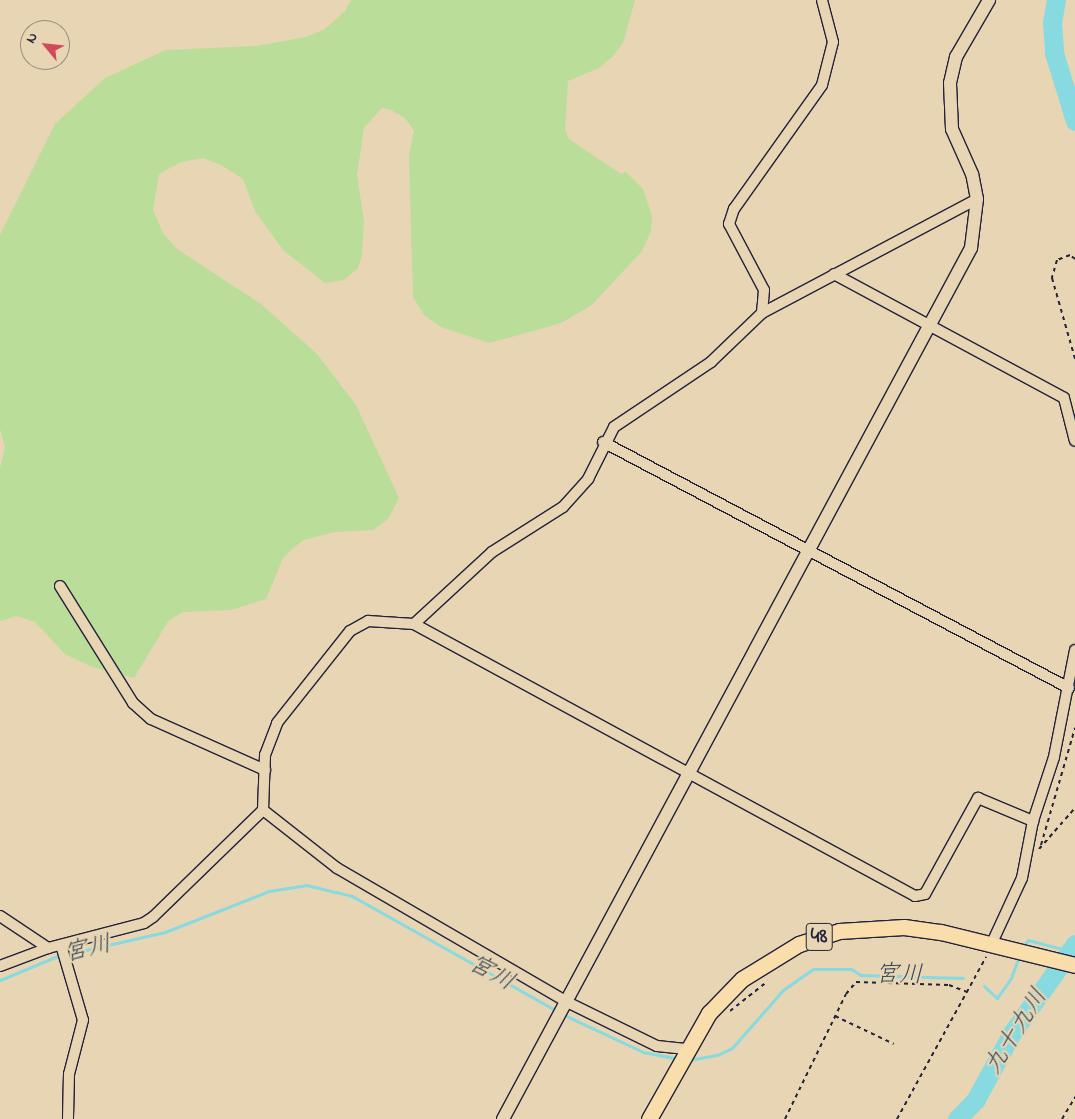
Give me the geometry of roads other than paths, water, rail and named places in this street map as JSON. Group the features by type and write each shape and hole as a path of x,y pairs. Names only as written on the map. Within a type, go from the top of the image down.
{"main road":[{"name":"48","path":"649,1119 685,1050 709,1013 742,979 779,954 821,936 860,928 904,927 1075,965"}],"street":[{"path":"762,313 764,290 729,224 734,209 822,85 833,42 822,0"},
{"path":"503,1119 932,325 971,248 977,199 972,174 952,129 950,83 956,57 989,0"},
{"path":"414,624 435,608 492,552 563,507 588,479 604,442 614,427 632,413 711,362 762,313 977,199"},
{"path":"834,274 932,325 1064,398 1075,441"},
{"path":"604,442 811,549 1069,688"},
{"path":"60,586 133,703 159,723 265,770"},
{"path":"0,966 48,948 144,923 263,810 268,740 276,723 350,631 368,621 414,624 921,898 978,798 1033,821"},
{"path":"992,947 1022,878 1033,821 1054,757 1075,650"},
{"path":"263,810 337,868 565,1004 657,1046 685,1050"},
{"path":"0,916 48,948"},
{"path":"61,945 83,1020 69,1074 68,1119"}],"waterway":[{"name":"九十九川","path":"1056,0 1052,22 1054,53 1075,121"},
{"name":"宮川","path":"0,980 55,957 165,932 269,891 306,885 352,896 557,1011"},
{"name":"宮川","path":"1022,948 1028,940 1070,951"},
{"name":"九十九川","path":"957,1119 976,1099 1012,1033 1075,944"},
{"name":"宮川","path":"984,986 997,998 1011,978 1019,956"},
{"name":"宮川","path":"688,1060 717,1055 732,1048 783,990 813,969 851,969 861,975 963,978"},
{"name":"宮川","path":"562,1014 643,1052 679,1059"}]}
